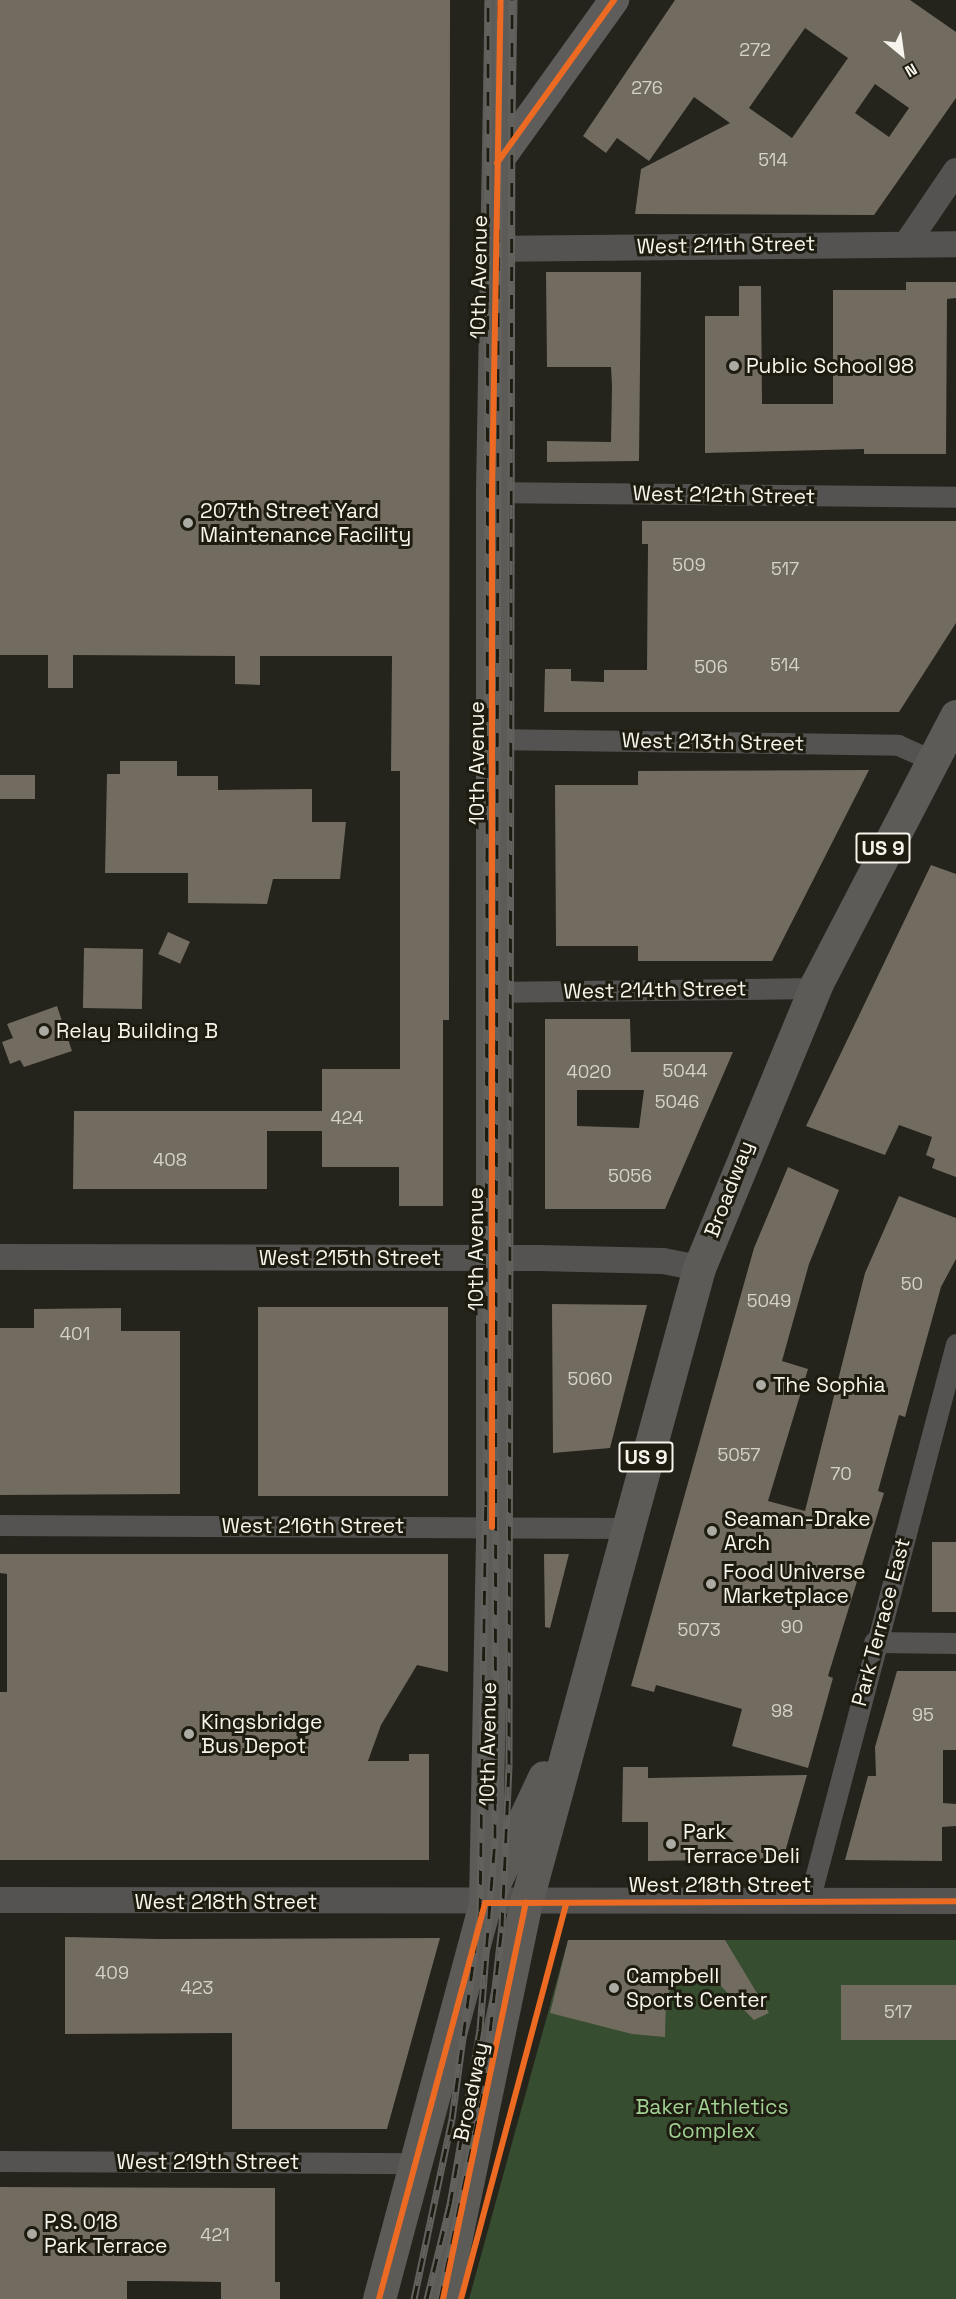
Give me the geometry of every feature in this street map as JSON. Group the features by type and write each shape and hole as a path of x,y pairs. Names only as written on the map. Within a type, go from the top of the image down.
{"main road":[{"name":"10th Avenue","path":"485,1903 492,1527 491,1258 495,992 492,492 501,0"},
{"path":"497,163 614,0"},
{"name":"Broadway","path":"443,2299 526,1904 626,1528 699,1268 815,988 930,759 956,716"},
{"name":"Broadway","path":"379,2299 485,1903 582,1693"}],"street":[{"path":"907,243 956,171"},
{"name":"West 211th Street","path":"495,249 956,244"},
{"name":"West 212th Street","path":"492,492 956,497"},
{"name":"West 213th Street","path":"493,739 898,745 930,759"},
{"name":"West 214th Street","path":"495,992 815,988"},
{"name":"West 215th Street","path":"0,1257 491,1258 663,1261 699,1268"},
{"name":"Park Terrace East","path":"809,1901 874,1641 956,1344"},
{"name":"West 216th Street","path":"0,1526 626,1528"},
{"path":"874,1641 956,1643"},
{"name":"West 218th Street","path":"0,1900 526,1904 956,1901"},
{"name":"West 219th Street","path":"0,2161 416,2163"}],"green space":[{"name":"Baker Athletics Complex","path":"568,1940 956,1940 956,2299 469,2299"}],"building":[{"name":"207th Street Yard Maintenance Facility","path":"0,0 450,0 449,1020 443,1020 443,1206 399,1206 399,1167 322,1167 322,1131 267,1131 267,1189 73,1189 74,1111 322,1111 322,1069 400,1069 400,771 391,771 392,656 260,656 260,685 235,684 235,656 73,655 73,688 48,688 48,655 0,655"},
{"path":"675,0 910,0 956,32 956,98 874,215 635,214 641,169 730,123 694,97 649,161 617,138 606,153 583,136","holes":["805,28 848,58 792,138 749,108","875,84 909,108 889,137 855,113"]},
{"path":"546,272 641,272 639,461 547,462 547,441 611,442 612,386 611,367 547,367"},
{"name":"Public School 98","path":"906,282 956,282 956,298 947,299 946,454 864,454 864,449 705,453 705,316 739,316 739,286 761,286 762,404 833,404 833,290 906,290"},
{"path":"642,521 956,521 956,623 899,712 544,712 545,669 571,669 571,681 604,682 604,670 647,670 648,544 642,544"},
{"path":"120,761 177,761 177,776 218,776 218,790 312,789 312,822 346,822 340,879 273,879 267,904 188,903 188,873 105,873 107,774 120,774"},
{"path":"869,770 772,961 638,961 638,946 556,946 555,785 638,785 638,771"},
{"path":"0,775 35,775 35,799 0,799"},
{"path":"931,865 956,874 956,1177 932,1168 935,1159 926,1155 932,1137 899,1125 885,1155 806,1126"},
{"path":"168,932 190,942 180,964 158,954"},
{"path":"84,948 143,949 142,1009 83,1008"},
{"name":"Relay Building B","path":"57,1006 72,1051 24,1067 20,1060 10,1064 2,1042 13,1038 7,1024"},
{"path":"545,1019 630,1019 631,1052 733,1052 665,1209 545,1209","holes":["577,1090 644,1090 639,1128 577,1126"]},
{"path":"788,1167 839,1190 809,1264 782,1361 808,1369 768,1501 805,1511 865,1273 899,1196 956,1218 956,1259 941,1287 905,1417 899,1415 878,1491 884,1493 828,1676 833,1678 808,1768 732,1746 742,1709 656,1685 654,1692 631,1686 754,1248"},
{"path":"552,1304 647,1305 610,1448 553,1453"},
{"path":"258,1307 448,1307 448,1496 258,1496"},
{"path":"121,1308 121,1331 180,1331 180,1494 0,1495 0,1328 34,1328 34,1309"},
{"path":"932,1542 956,1542 956,1612 932,1612"},
{"name":"Kingsbridge Bus Depot","path":"0,1554 448,1554 448,1672 417,1665 381,1725 368,1761 409,1761 409,1754 429,1754 429,1860 0,1860 0,1692 7,1692 7,1574 0,1573"},
{"path":"544,1554 569,1554 550,1628 545,1627"},
{"path":"897,1671 956,1671 956,1750 943,1750 943,1803 956,1804 956,1826 942,1827 942,1861 845,1860 868,1776 876,1776 875,1747"},
{"path":"623,1767 648,1767 648,1778 807,1775 783,1859 648,1861 648,1822 622,1822"},
{"path":"65,1937 440,1938 387,2129 232,2129 232,2033 65,2034"},
{"name":"Campbell Sports Center","path":"568,1940 725,1940 769,2013 754,2020 715,1980 679,1979 666,1996 665,2037 632,2034 550,2013"},
{"path":"841,1985 956,1985 956,2040 841,2040"},
{"path":"0,2187 275,2188 275,2282 280,2282 280,2299 221,2299 221,2282 127,2281 127,2299 0,2299"}],"railway":[{"path":"414,2299 452,2119 480,1912 486,1505 488,0"},
{"path":"427,2299 450,2205 480,2030 495,1838 499,0"},
{"path":"440,2299 484,2086 502,1926 509,1764 512,0"}],"cycle path":[{"path":"492,1527 492,492 501,0"},
{"path":"497,163 614,0"},
{"path":"379,2299 485,1903 956,1901"},
{"path":"443,2299 526,1903"},
{"path":"461,2299 566,1903"}],"place":[{"name":"Public School 98","path":"734,366"},
{"name":"207th Street Yard Maintenance Facility","path":"188,523"},
{"name":"Relay Building B","path":"44,1031"},
{"name":"The Sophia","path":"761,1385"},
{"name":"Seaman-Drake Arch","path":"712,1531"},
{"name":"Food Universe Marketplace","path":"711,1584"},
{"name":"Kingsbridge Bus Depot","path":"189,1734"},
{"name":"Park Terrace Deli","path":"671,1844"},
{"name":"Campbell Sports Center","path":"614,1988"},
{"name":"P.S. 018 Park Terrace","path":"32,2234"}]}
